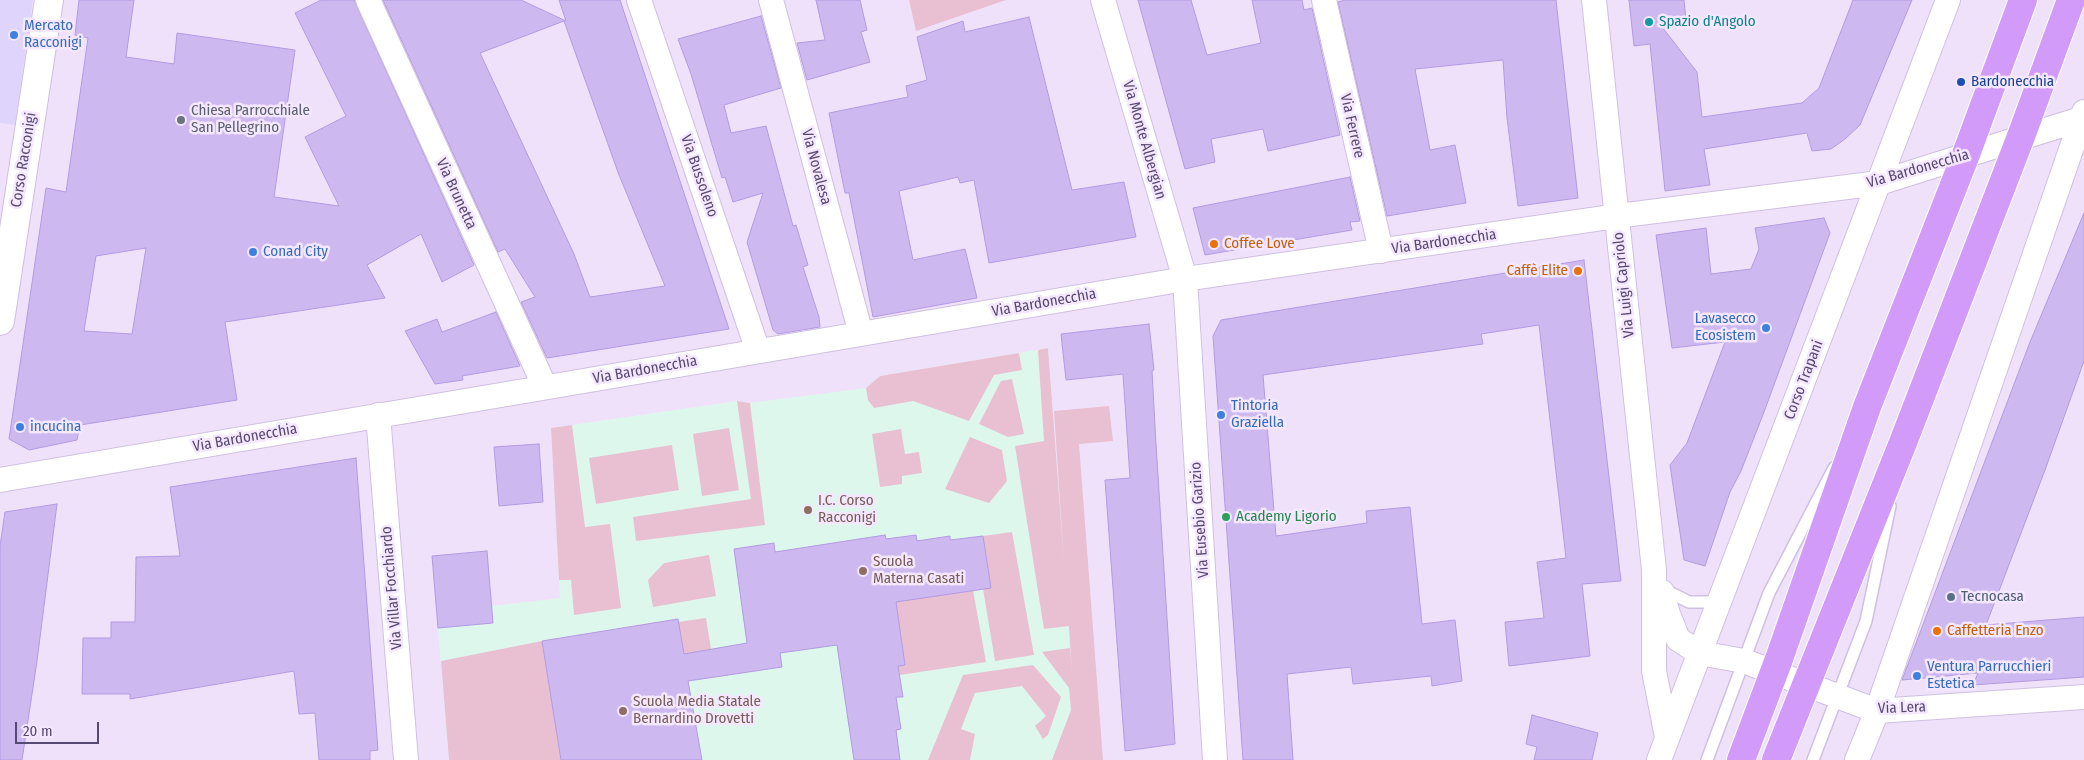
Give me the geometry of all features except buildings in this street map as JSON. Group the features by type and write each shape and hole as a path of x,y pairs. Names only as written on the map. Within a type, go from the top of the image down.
{"main road":[{"path":"1741,760 1867,407 1965,157 2023,0"},
{"path":"1776,760 1904,440 2020,139 2071,0"}],"street":[{"name":"Corso Racconigi","path":"0,321 48,0"},
{"name":"Via Brunetta","path":"368,0 545,387"},
{"name":"Via Bussoleno","path":"639,0 758,351"},
{"name":"Via Novalesa","path":"772,0 861,334"},
{"name":"Via Monte Albergian","path":"1103,0 1185,279"},
{"name":"Via Ferrere","path":"1324,0 1381,251"},
{"name":"Via Luigi Capriolo","path":"1594,0 1658,579 1654,671 1667,737"},
{"name":"Corso Trapani","path":"1659,760 1948,0"},
{"name":"Via Bardonecchia","path":"0,480 1185,279 1617,216 1879,183 2020,139 2083,116"},
{"path":"1857,760 1877,711 2083,116"},
{"name":"Via Eusebio Garizio","path":"1185,279 1215,760"},
{"name":"Via Villar Focchiardo","path":"378,415 406,760"},
{"name":"Via Luigi Capriolo","path":"1658,579 1668,614 1678,639 1699,653"},
{"name":"Via Lera","path":"1699,653 1744,661 1877,711 2084,697"}],"lane":[{"path":"1707,760 1769,593 1799,532 1867,407"},
{"path":"1813,760 1866,621 1904,440"},
{"path":"1658,579 1689,602 1718,602"}],"shaded area":[{"name":"Mercato Racconigi","path":"0,0 33,0 15,125 0,123"},
{"path":"909,0 1006,0 916,31"},
{"name":"I.C. Corso Racconigi","path":"1048,348 1078,760 449,760 438,628 492,623 492,606 560,598 551,428 737,401 750,403 866,388 880,376"},
{"path":"1048,348 1064,562 1054,411 1109,406 1113,441 1079,444 1103,760 1052,760 1071,710 1069,688 1042,652 1070,648 1072,672 1069,626 1044,629 1015,446 1044,441 1038,350"},
{"path":"1019,353 1022,370 994,375 969,421 913,401 874,408 868,400 866,388 880,376"},
{"path":"1012,379 1024,434 1008,437 979,424 1001,381"},
{"path":"737,401 750,403 765,525 636,541 633,517 751,499"},
{"path":"572,425 585,527 610,524 621,608 574,615 571,580 559,580 551,428"},
{"path":"729,428 739,490 702,496 693,434"},
{"path":"901,429 905,454 919,452 922,473 902,476 902,484 880,487 872,434"},
{"path":"970,437 1002,450 1007,481 989,503 945,489"},
{"path":"672,445 679,490 596,504 589,458"},
{"path":"1012,532 1034,655 995,661 983,589 991,587 983,536"},
{"path":"709,555 716,596 653,607 648,580 664,563"},
{"path":"973,590 986,662 900,675 898,666 905,665 901,637 884,603"},
{"path":"706,618 711,649 684,654 678,622"},
{"path":"542,641 561,760 449,760 441,661"},
{"path":"1033,665 1061,697 1048,735 1043,739 1035,726 1046,716 1022,686 975,693 961,729 975,734 970,760 928,760 963,675"}],"place":[{"name":"Spazio d'Angolo","path":"1649,22"},
{"name":"Mercato Racconigi","path":"14,35"},
{"name":"Bardonecchia","path":"1961,82"},
{"name":"Chiesa Parrocchiale San Pellegrino","path":"181,120"},
{"name":"Coffee Love","path":"1214,244"},
{"name":"Conad City","path":"253,252"},
{"name":"Caffè Elite","path":"1578,271"},
{"name":"Lavasecco Ecosistem","path":"1766,328"},
{"name":"Tintoria Graziella","path":"1221,415"},
{"name":"incucina","path":"20,427"},
{"name":"I.C. Corso Racconigi","path":"808,510"},
{"name":"Academy Ligorio","path":"1226,517"},
{"name":"Scuola Materna Casati","path":"863,571"},
{"name":"Tecnocasa","path":"1951,597"},
{"name":"Caffetteria Enzo","path":"1937,631"},
{"name":"Ventura Parrucchieri Estetica","path":"1917,676"},
{"name":"Scuola Media Statale Bernardino Drovetti","path":"623,711"}]}
